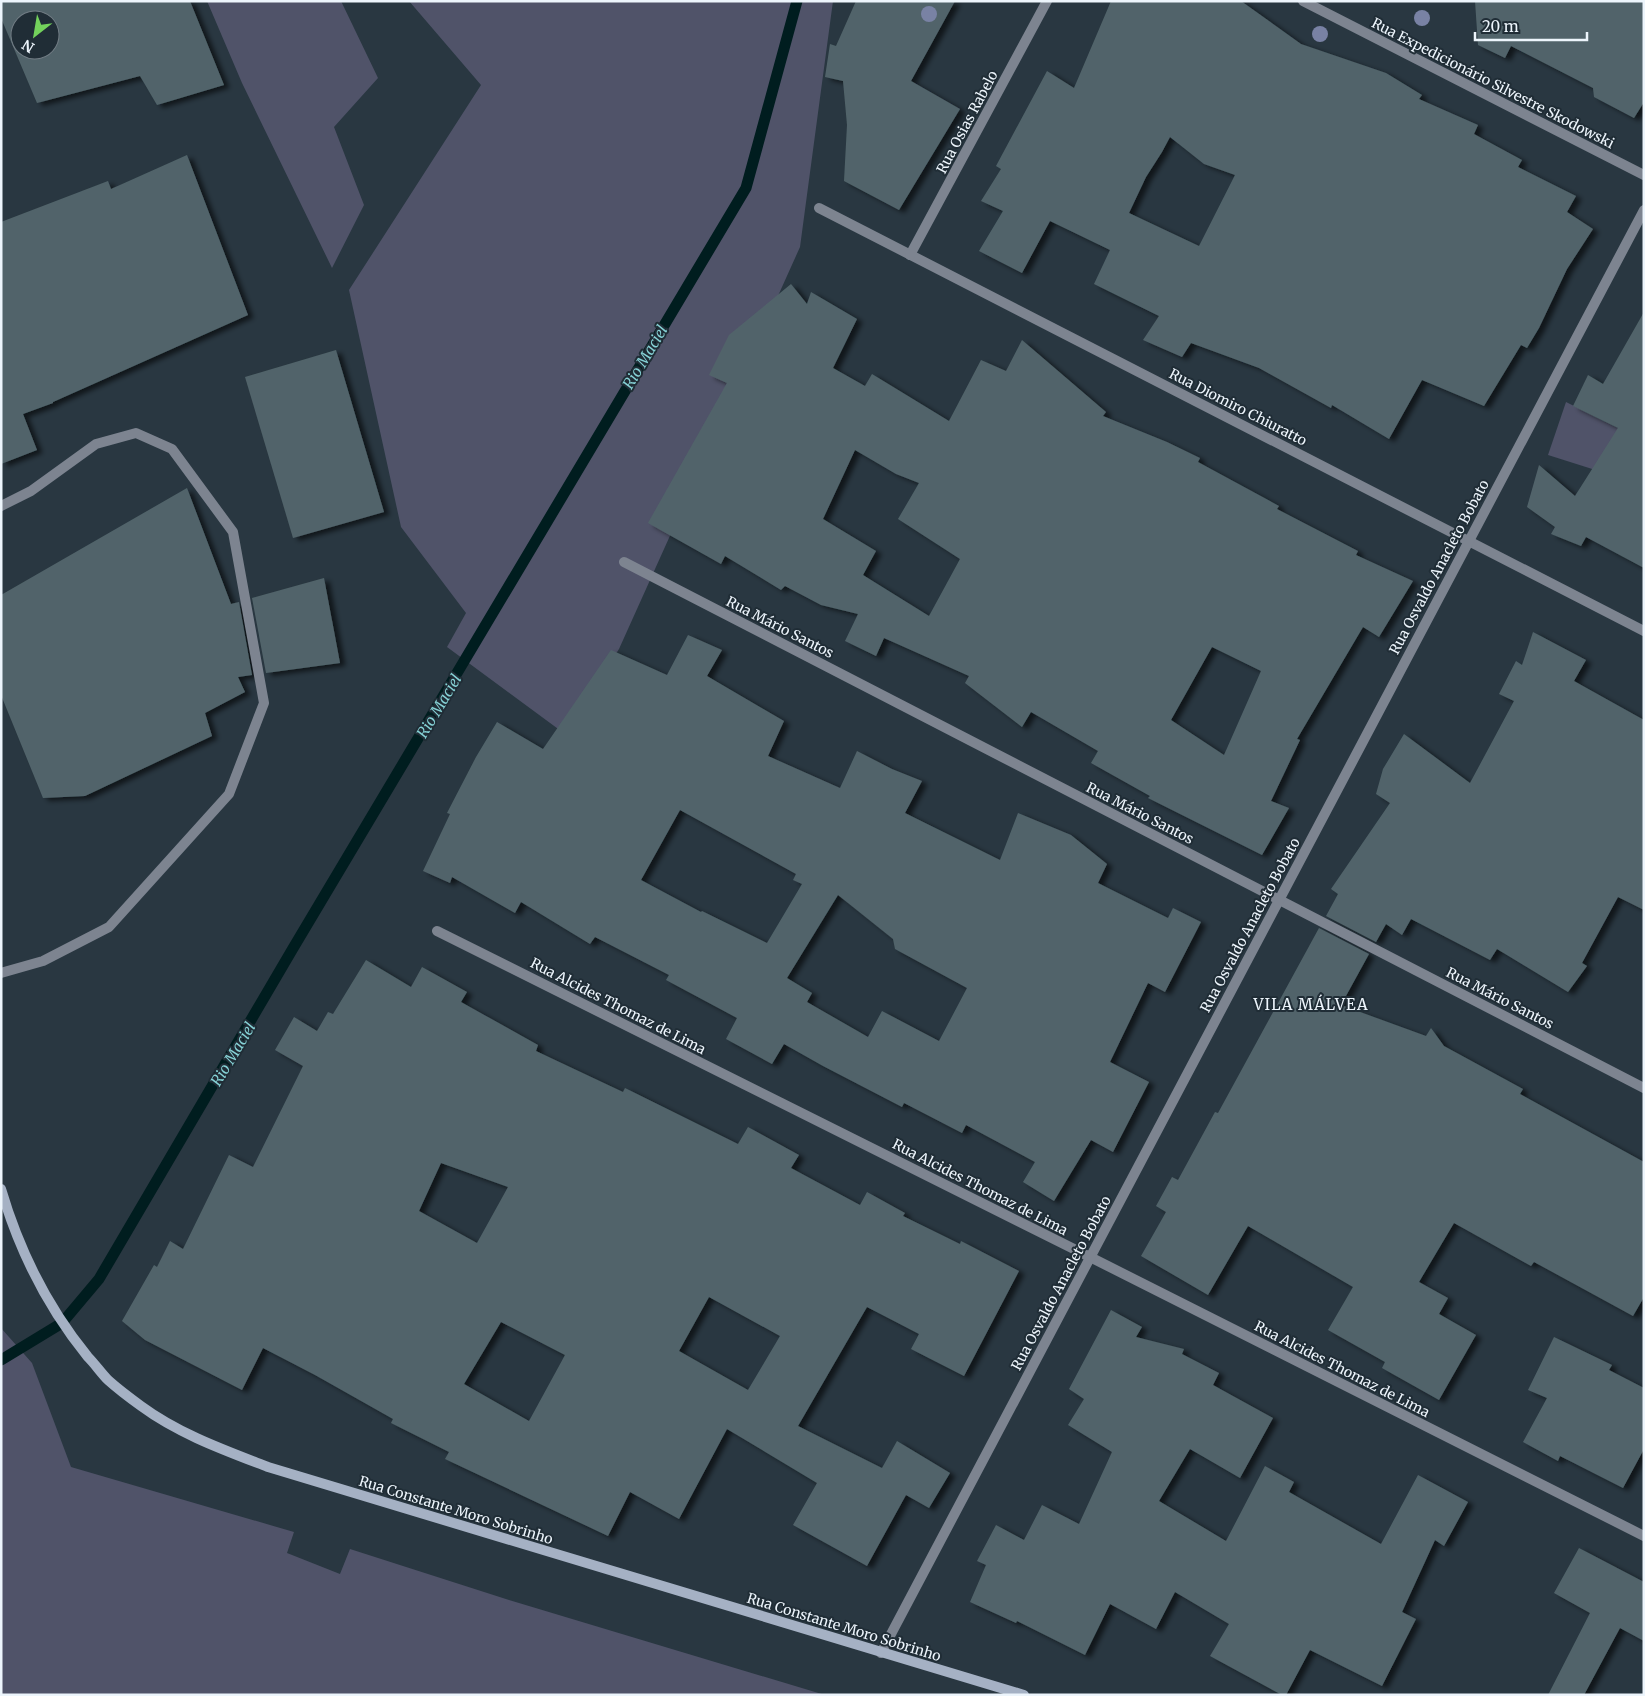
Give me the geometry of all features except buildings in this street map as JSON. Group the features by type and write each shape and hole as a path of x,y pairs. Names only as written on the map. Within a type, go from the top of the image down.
{"main road":[{"name":"Rua Constante Moro Sobrinho","path":"1,1189 10,1222 28,1262 62,1323 107,1379 142,1406 178,1429 219,1448 268,1467 1024,1695"}],"street":[{"name":"Rua Osias Rabelo","path":"910,255 1047,1"},
{"name":"Rua Expedicionário Silvestre Skodowski","path":"1303,1 1644,175"},
{"name":"Rua Diomiro Chiuratto","path":"819,208 1644,631"},
{"name":"Rua Osvaldo Anacleto Bobato","path":"881,1653 1644,210"},
{"path":"1,506 31,491 96,444 136,433 172,449 234,532 264,704 229,794 109,927 43,961 1,973"},
{"name":"Rua Mário Santos","path":"624,562 1644,1088"},
{"name":"Rua Alcides Thomaz de Lima","path":"437,931 1644,1536"}],"shaded area":[{"path":"207,1 341,1 378,78 334,127 364,205 332,268 242,83"},
{"path":"409,1 833,1 800,247 619,649 565,734 447,647 466,613 401,527 349,290 481,85"},
{"path":"1566,402 1644,441 1608,474 1548,455"},
{"path":"1,1328 32,1363 71,1467 294,1532 287,1553 340,1574 350,1549 509,1600 825,1695 1,1695"}],"waterway":[{"name":"Rio Maciel","path":"1,1360 62,1323 99,1279 292,950 746,188 797,1"}],"district":[{"name":"VILA MÁLVEA","path":"1311,1004"}]}
